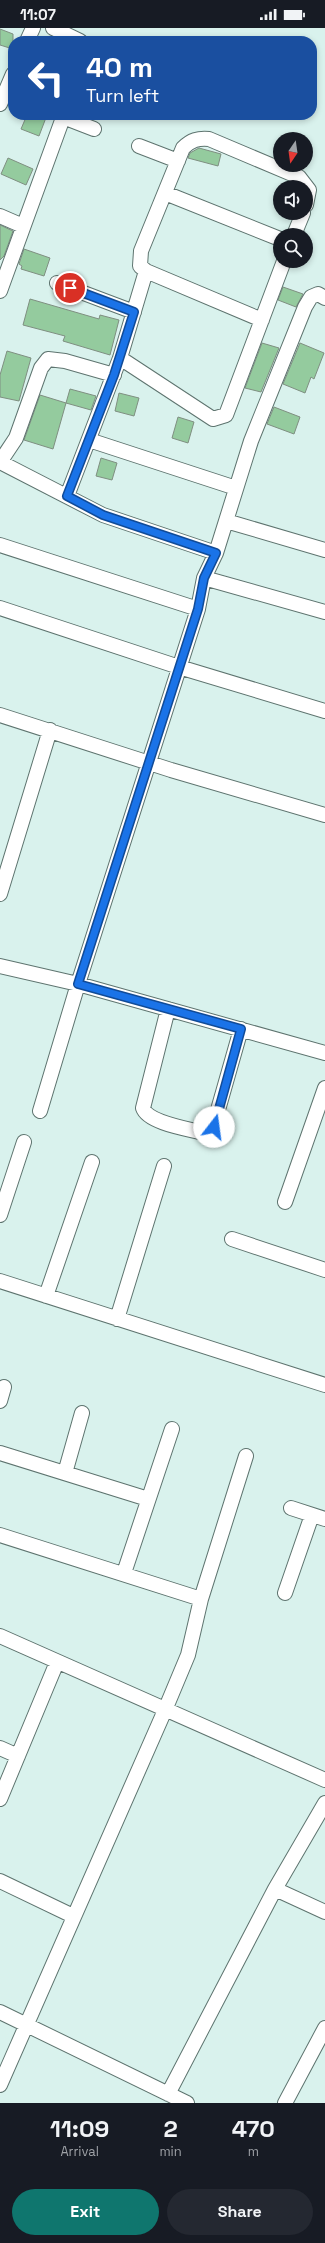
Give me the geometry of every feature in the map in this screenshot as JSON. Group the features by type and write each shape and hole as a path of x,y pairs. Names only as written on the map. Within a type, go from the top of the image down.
{"street":[{"path":"53,28 70,36"},
{"path":"0,104 8,86"},
{"path":"0,291 62,120"},
{"path":"73,120 94,129"},
{"path":"262,320 146,271 140,266 141,251 183,148 190,142 200,138 209,139 299,177 301,180"},
{"path":"139,146 178,161"},
{"path":"165,193 273,236"},
{"path":"0,216 23,226"},
{"path":"120,358 213,419 226,415 281,268"},
{"path":"67,496 120,358 146,271"},
{"path":"57,283 134,312"},
{"path":"40,1111 78,984 198,609 204,578 216,553 251,441 305,307 311,297 318,294 325,298"},
{"path":"114,375 65,361 48,359 41,368 16,438 0,462 103,515 216,553"},
{"path":"89,440 236,488"},
{"path":"226,521 325,550"},
{"path":"0,545 198,609"},
{"path":"204,578 325,612"},
{"path":"0,608 179,667 325,711"},
{"path":"0,715 149,761 171,770 325,815"},
{"path":"0,894 50,730"},
{"path":"0,966 78,984 325,1053"},
{"path":"168,1009 143,1108 145,1112 154,1119 204,1133 212,1131 241,1029"},
{"path":"285,1202 325,1088"},
{"path":"0,1214 24,1142"},
{"path":"46,1296 92,1162"},
{"path":"117,1319 164,1166"},
{"path":"232,1239 325,1270"},
{"path":"0,1281 325,1385"},
{"path":"0,1401 4,1387"},
{"path":"65,1473 82,1413"},
{"path":"124,1573 172,1429"},
{"path":"0,1453 148,1499"},
{"path":"0,2085 188,1655 201,1599 246,1456"},
{"path":"286,1593 319,1517 291,1508"},
{"path":"0,1535 124,1573 201,1599"},
{"path":"0,1636 325,1780"},
{"path":"0,1799 58,1662"},
{"path":"0,1748 18,1756"},
{"path":"168,2094 275,1889 325,1803"},
{"path":"0,1881 74,1916"},
{"path":"275,1889 325,1912"},
{"path":"0,2012 187,2103"},
{"path":"286,2103 323,2036"}],"building":[{"path":"0,29 13,34 13,36 8,36 8,47 0,45"},
{"path":"25,120 45,120 39,136 21,129"},
{"path":"199,148 221,154 218,166 188,158 190,153"},
{"path":"8,158 33,169 26,185 1,174"},
{"path":"0,225 13,231 4,256 0,260"},
{"path":"24,249 50,258 44,276 21,269 22,266 19,264"},
{"path":"283,287 303,294 296,307 278,300"},
{"path":"30,299 99,319 100,315 119,320 110,355 63,341 65,336 23,325"},
{"path":"262,343 279,348 261,392 245,388"},
{"path":"300,343 324,353 314,379 311,377 305,393 283,384"},
{"path":"7,351 31,358 19,401 0,397 0,375"},
{"path":"70,389 96,396 91,410 66,403"},
{"path":"119,393 139,398 134,416 115,411"},
{"path":"40,395 66,403 53,449 24,440"},
{"path":"274,407 300,417 294,434 267,424"},
{"path":"178,417 194,422 188,443 172,438"},
{"path":"101,458 117,463 112,480 96,476"}],"route":[{"path":"70,288 134,312 114,375 67,496 103,515 216,553 204,578 198,609 78,984 241,1029 214,1127"}]}
